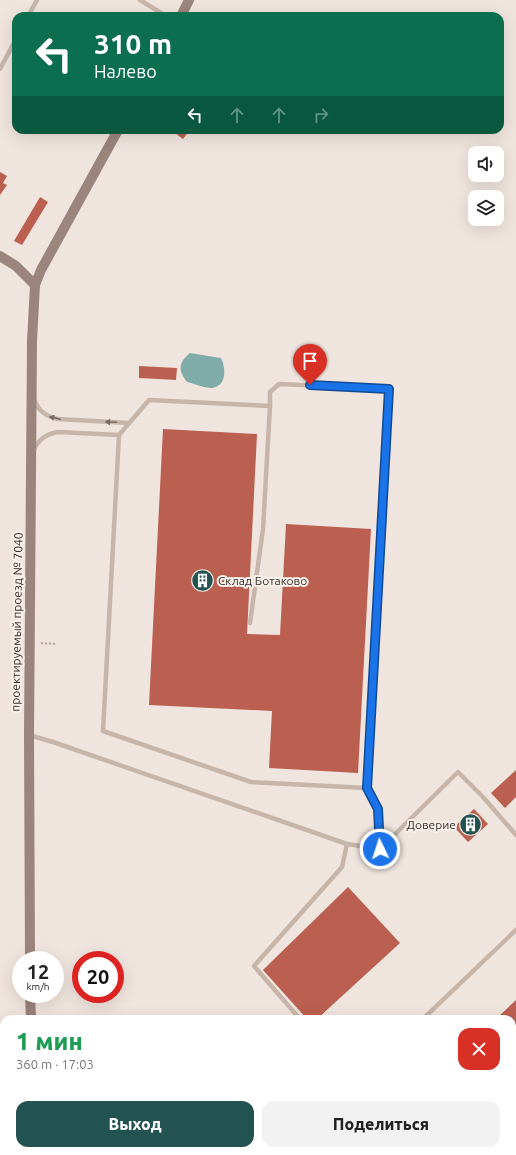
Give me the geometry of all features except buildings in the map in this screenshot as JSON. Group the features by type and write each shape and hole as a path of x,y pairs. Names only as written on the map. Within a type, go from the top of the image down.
{"main road":[{"path":"183,12 189,0"},
{"name":"проектируемый проезд № 7040","path":"30,951 29,735 31,459 35,285 40,270 116,134"},
{"path":"0,256 16,266 35,285"},
{"path":"30,1003 31,1015"}],"lane":[{"path":"30,12 37,0"},
{"path":"140,0 160,12"},
{"path":"0,69 12,46"},
{"path":"250,623 263,529 270,392 279,384 389,389 367,788 378,809 380,849"},
{"path":"32,391 37,406 42,412 58,420 129,423"},
{"path":"270,406 149,400 118,435 103,731 251,782 367,788"},
{"path":"31,459 36,446 42,438 50,434 58,432 118,435"},
{"path":"29,735 348,844 380,849"},
{"path":"380,849 458,772 483,797 516,835"},
{"path":"297,1015 254,966 342,867 348,844"},
{"path":"427,1015 516,930"}],"path":[{"path":"14,643 19,643"},
{"path":"41,644 55,644"}],"water":[{"path":"190,353 221,358 224,367 224,376 223,380 217,387 203,387 187,382 182,374 181,363"}],"place":[{"name":"Склад Ботаково","path":"202,581"},
{"name":"Доверие","path":"471,825"}],"route":[{"path":"310,385 389,389 367,788 378,809 380,849"}]}
